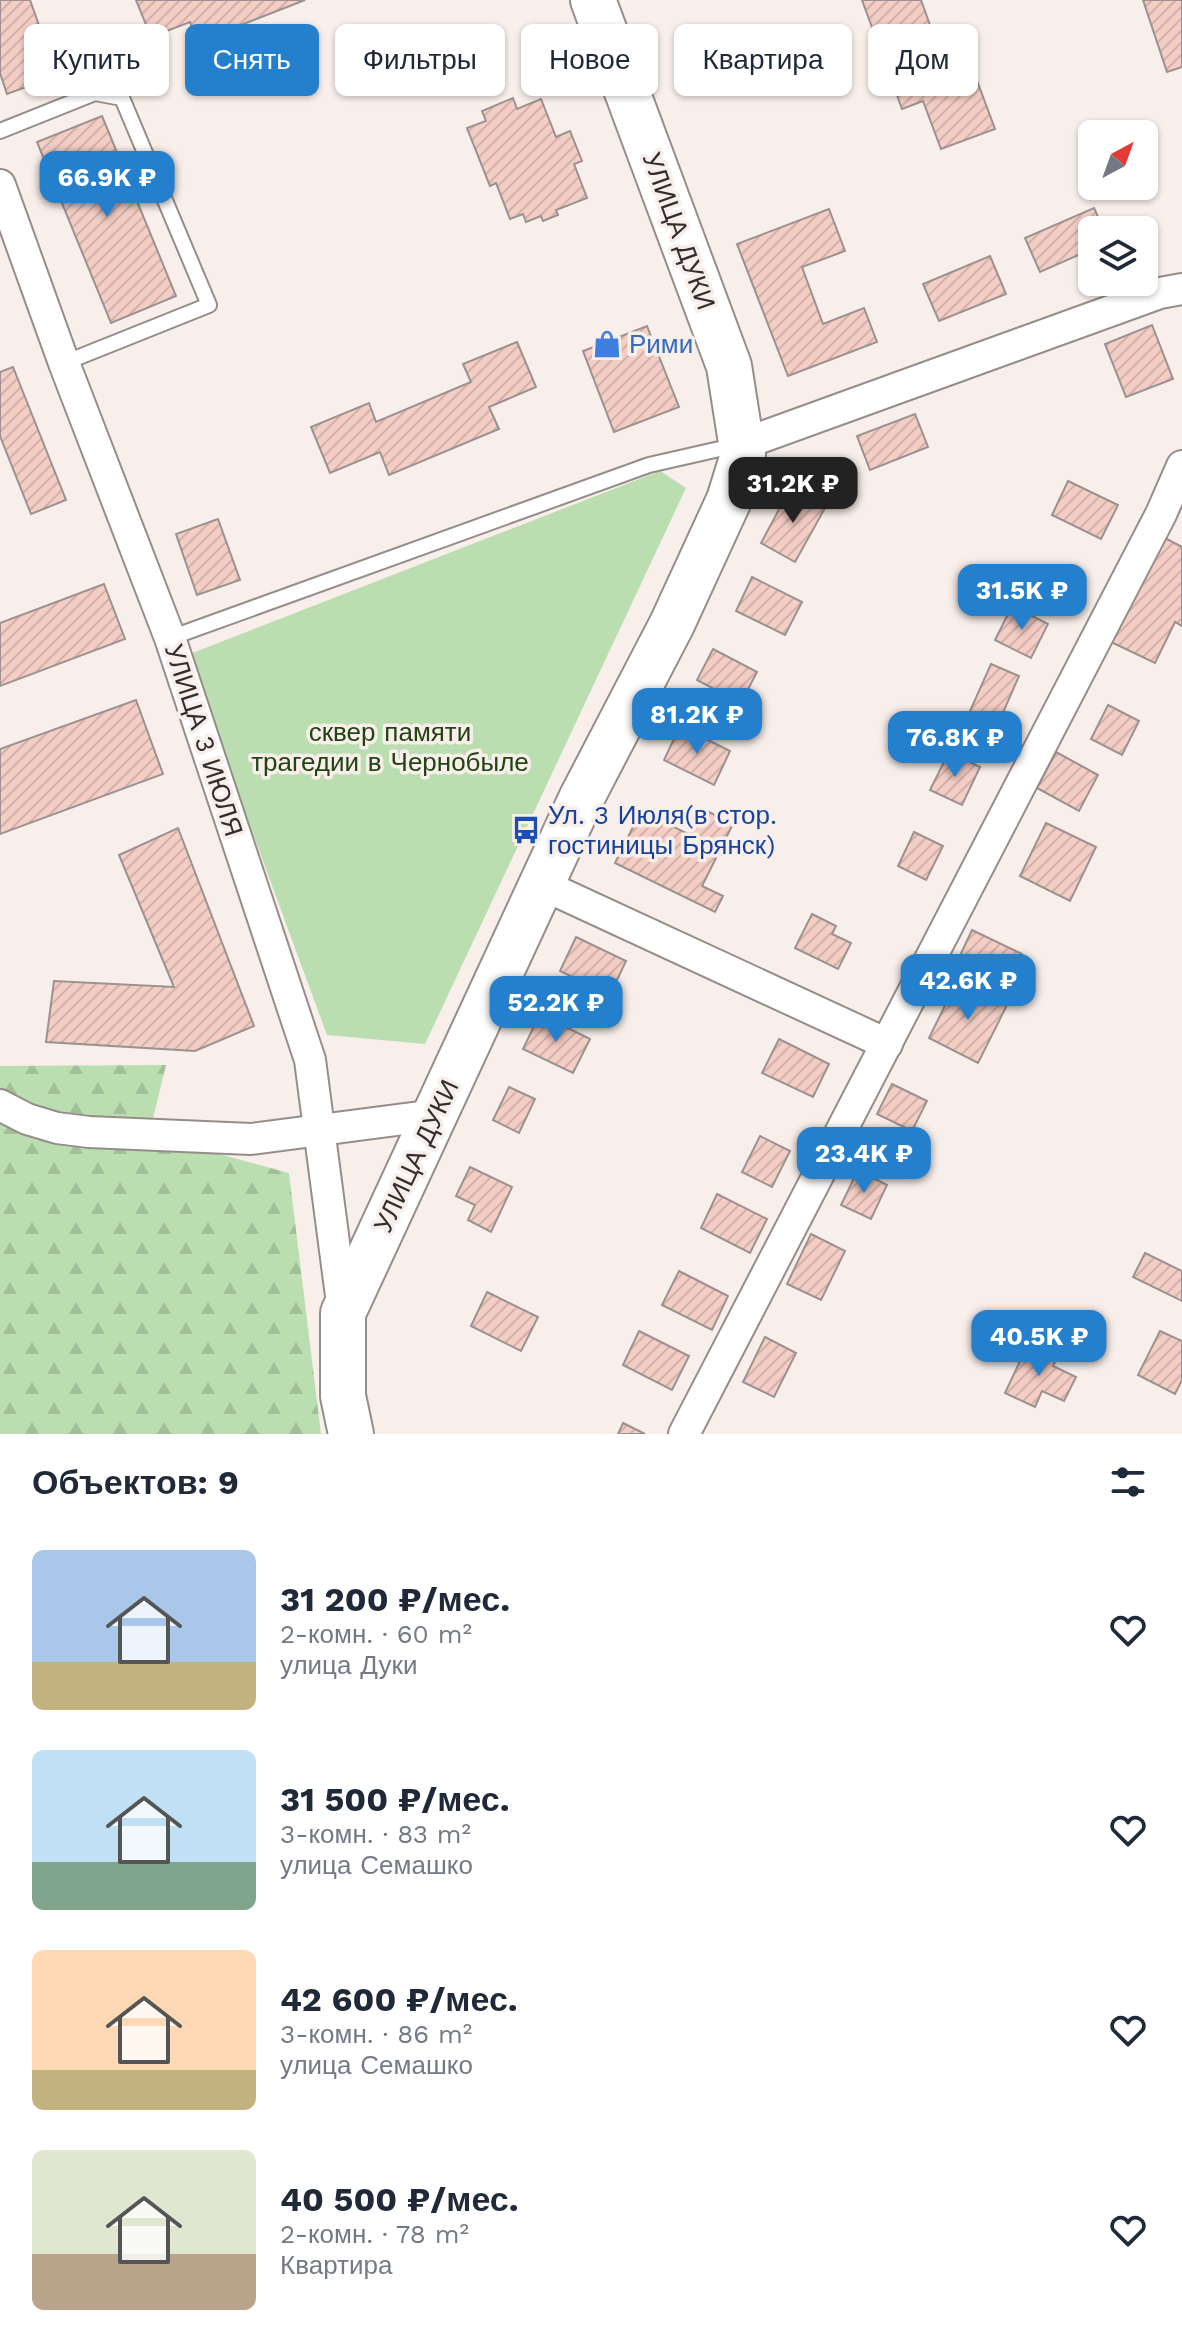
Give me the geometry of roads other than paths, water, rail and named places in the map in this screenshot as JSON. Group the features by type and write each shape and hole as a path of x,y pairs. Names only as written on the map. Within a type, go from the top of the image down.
{"main road":[{"name":"УЛИЦА ДУКИ","path":"351,1434 343,1396 343,1313 581,799 672,624 729,500 743,455 729,366 593,0"}],"street":[{"name":"УЛИЦА 3 ИЮЛЯ","path":"0,185 64,363 170,638 310,1060 343,1313"},
{"path":"743,444 1160,293 1182,289"},
{"path":"684,1434 1161,514 1182,466"},
{"path":"543,885 887,1044"},
{"path":"0,1105 27,1119 57,1128 251,1139 435,1115"}],"lane":[{"path":"0,131 95,93 122,98 209,305 64,363"},
{"path":"170,638 649,465 743,444"}],"place":[{"name":"Рими","path":"607,344"},
{"name":"Ул. 3 Июля(в стор. гостиницы Брянск)","path":"526,830"}],"park label":[{"name":"сквер памяти трагедии в Чернобыле","path":"390,747"}]}
